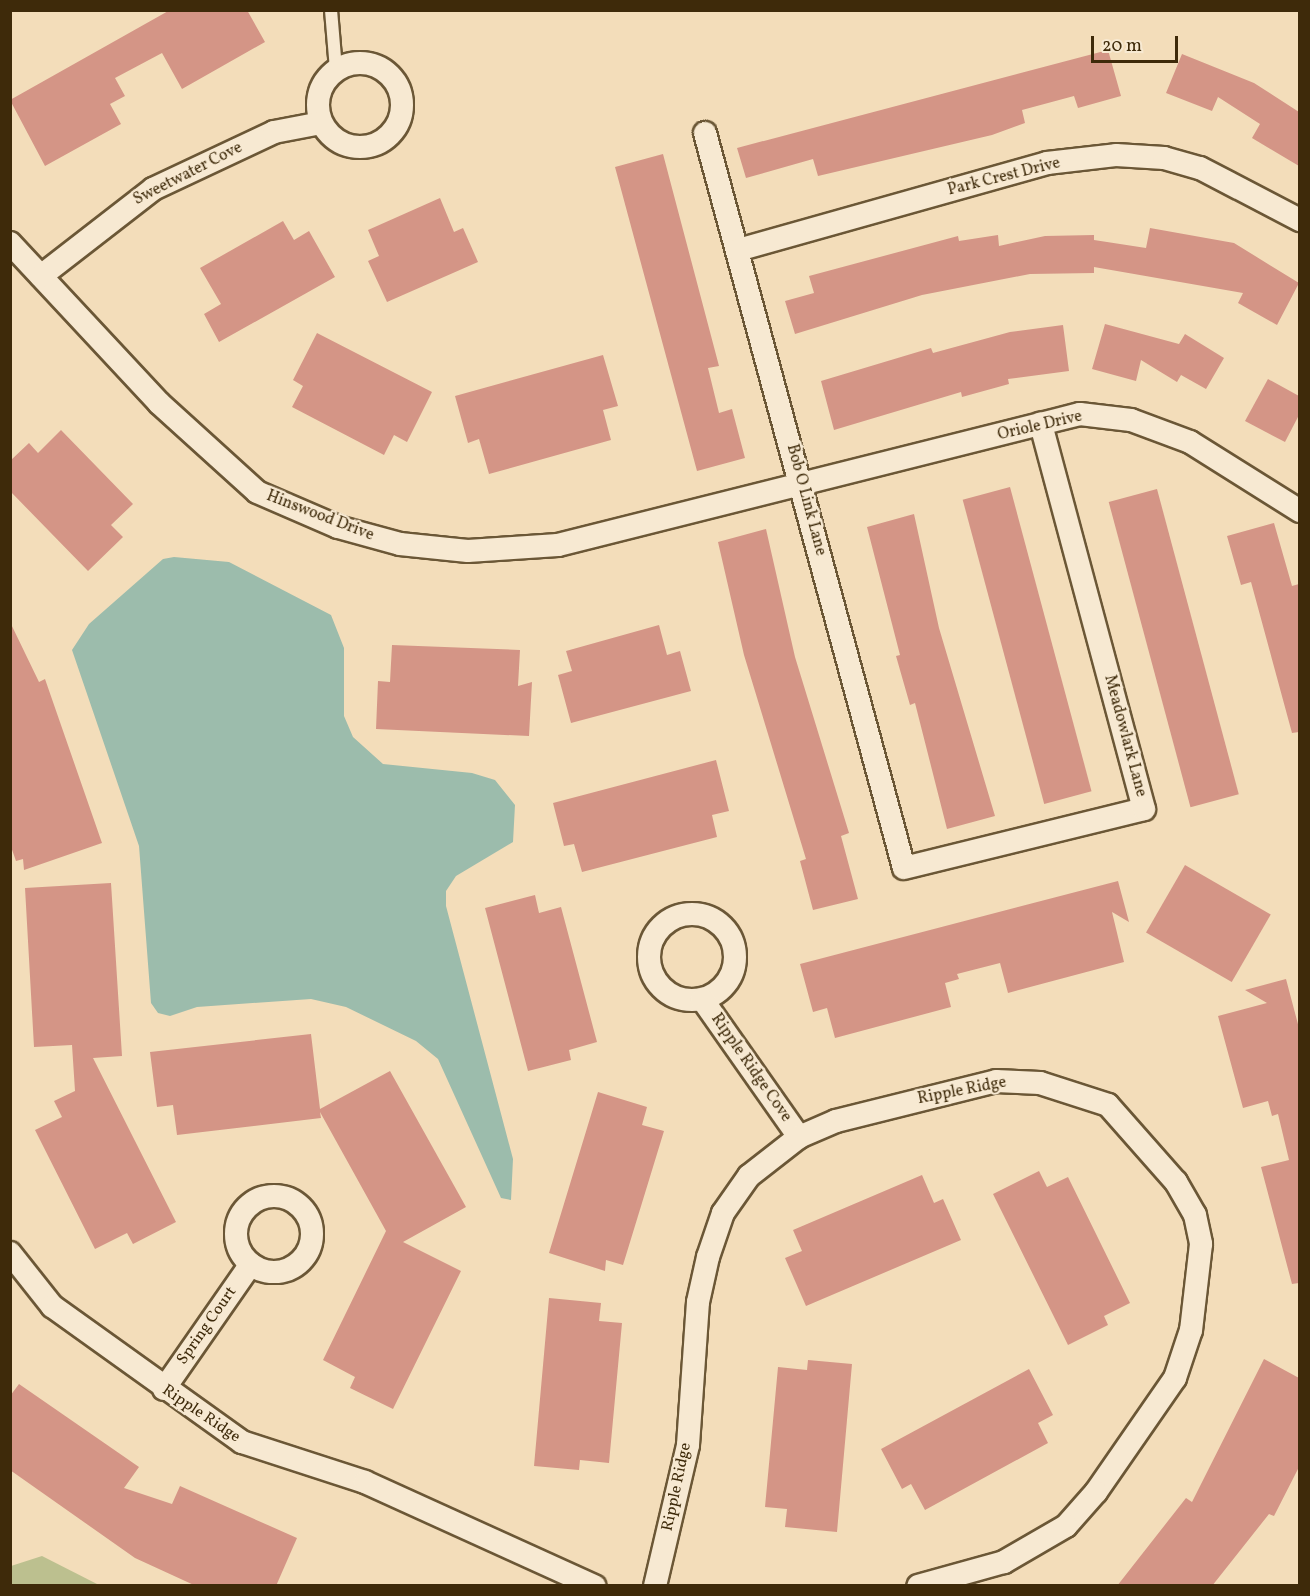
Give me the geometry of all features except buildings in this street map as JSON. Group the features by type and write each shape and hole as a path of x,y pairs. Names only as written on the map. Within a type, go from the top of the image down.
{"street":[{"path":"357,62 378,66 398,86 401,115 386,138 362,147 336,140 321,123 319,91 336,69 357,62"},
{"name":"Sweetwater Cove","path":"41,276 153,189 274,132 321,123"},
{"name":"Bob O Link Lane","path":"705,133 904,868"},
{"name":"Park Crest Drive","path":"738,250 1047,163 1116,155 1164,158 1200,168 1299,220"},
{"name":"Hinswood Drive","path":"10,243 181,425 257,492 365,536 468,551 558,546 801,483 832,478"},
{"name":"Oriole Drive","path":"832,478 1080,414 1152,426 1190,442 1299,511"},
{"name":"Meadowlark Lane","path":"904,868 1144,809 1041,424"},
{"name":"Ripple Ridge Cove","path":"702,999 799,1137"},
{"name":"Ripple Ridge","path":"655,1586 687,1445 698,1302 708,1257 723,1213 749,1176 799,1137 947,1091 996,1081 1040,1083 1108,1105 1163,1163 1195,1215 1202,1244 1197,1300 1175,1378 1096,1492 1038,1546 1004,1562 918,1586"},
{"name":"Ripple Ridge","path":"10,1253 18,1284 52,1305 164,1389 242,1442 375,1486 594,1586"},
{"name":"Spring Court","path":"164,1389 251,1264"}],"lane":[{"path":"331,10 336,69"}],"green space":[{"path":"42,1556 99,1585 11,1585 11,1566"}],"shaded area":[{"path":"174,557 229,562 331,615 344,648 344,716 353,737 383,764 472,773 495,780 515,805 513,842 456,876 446,891 446,906 513,1159 511,1200 501,1198 438,1059 416,1041 346,1007 311,999 197,1007 170,1016 158,1013 151,1003 139,846 72,650 89,624 163,559"}]}
